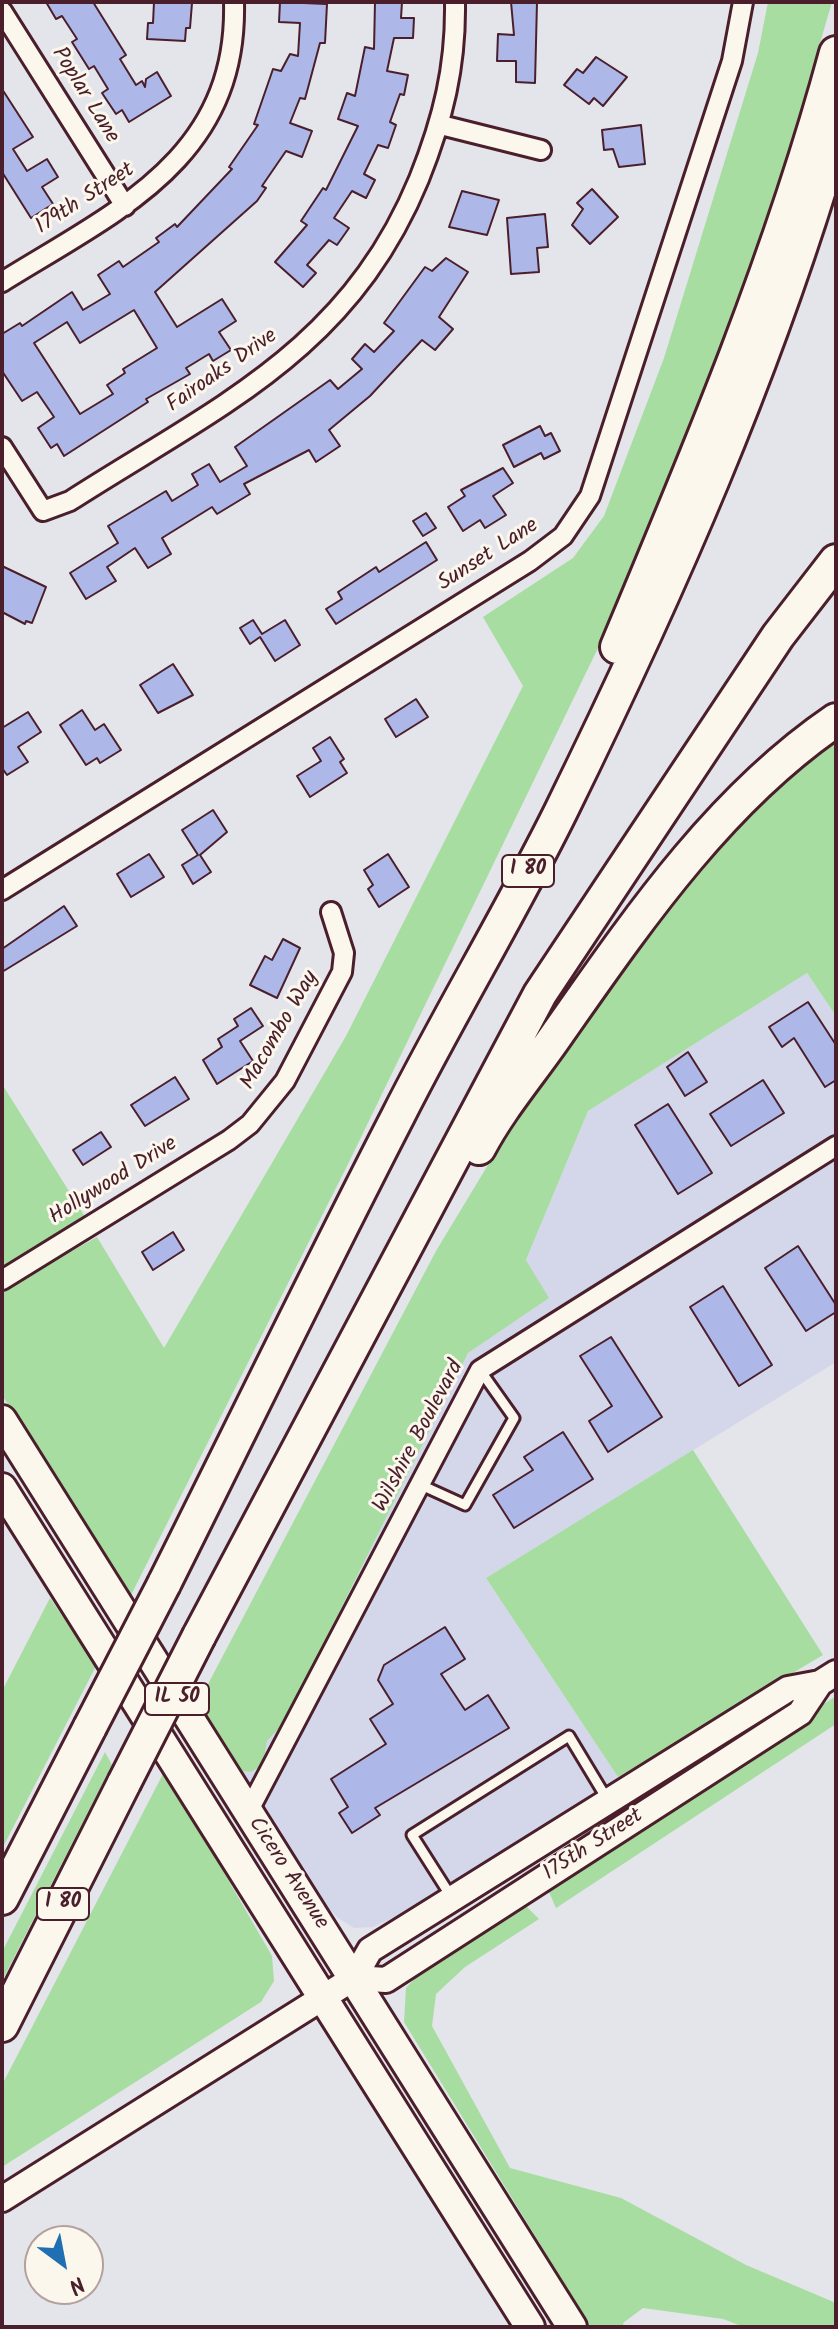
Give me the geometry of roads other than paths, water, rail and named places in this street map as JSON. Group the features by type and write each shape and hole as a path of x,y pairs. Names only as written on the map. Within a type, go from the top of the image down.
{"highway":[{"path":"559,814 567,753 616,649 741,344 787,212 836,53"},
{"name":"I 80","path":"2,1898 164,1584 399,1114 559,814 671,581 766,350 799,260 836,134"},
{"name":"I 80","path":"2,2025 199,1636 540,994 778,636 836,561"},
{"path":"306,1436 426,1246 483,1141 621,946 728,812 767,773 836,720"}],"main road":[{"name":"Cicero Avenue","path":"2,1420 572,2327"},
{"name":"Cicero Avenue","path":"2,1488 530,2327"}],"street":[{"name":"179th Street","path":"2,282 125,206 156,183 194,141 210,114 231,53 234,2"},
{"name":"Fairoaks Drive","path":"2,447 43,511 70,501 254,385 325,325 376,264 400,224 441,125 452,63 455,2"},
{"name":"Sunset Lane","path":"2,890 530,561 573,524 590,496 727,76 743,2"},
{"name":"Poplar Lane","path":"2,11 125,206"},
{"path":"441,125 541,150"},
{"name":"Macombo Way","path":"250,1124 285,1081 342,972 344,953 331,912"},
{"name":"Hollywood Drive","path":"2,1280 250,1124"},
{"name":"Wilshire Boulevard","path":"248,1812 480,1370 836,1146"},
{"name":"175th Street","path":"354,1978 386,1980 800,1713 828,1678"},
{"name":"175th Street","path":"2,2199 354,1978 370,1950 788,1689 828,1678"}],"lane":[{"path":"421,1485 465,1505 514,1418 480,1370"},
{"path":"453,1899 412,1835 569,1736 609,1802"}]}
